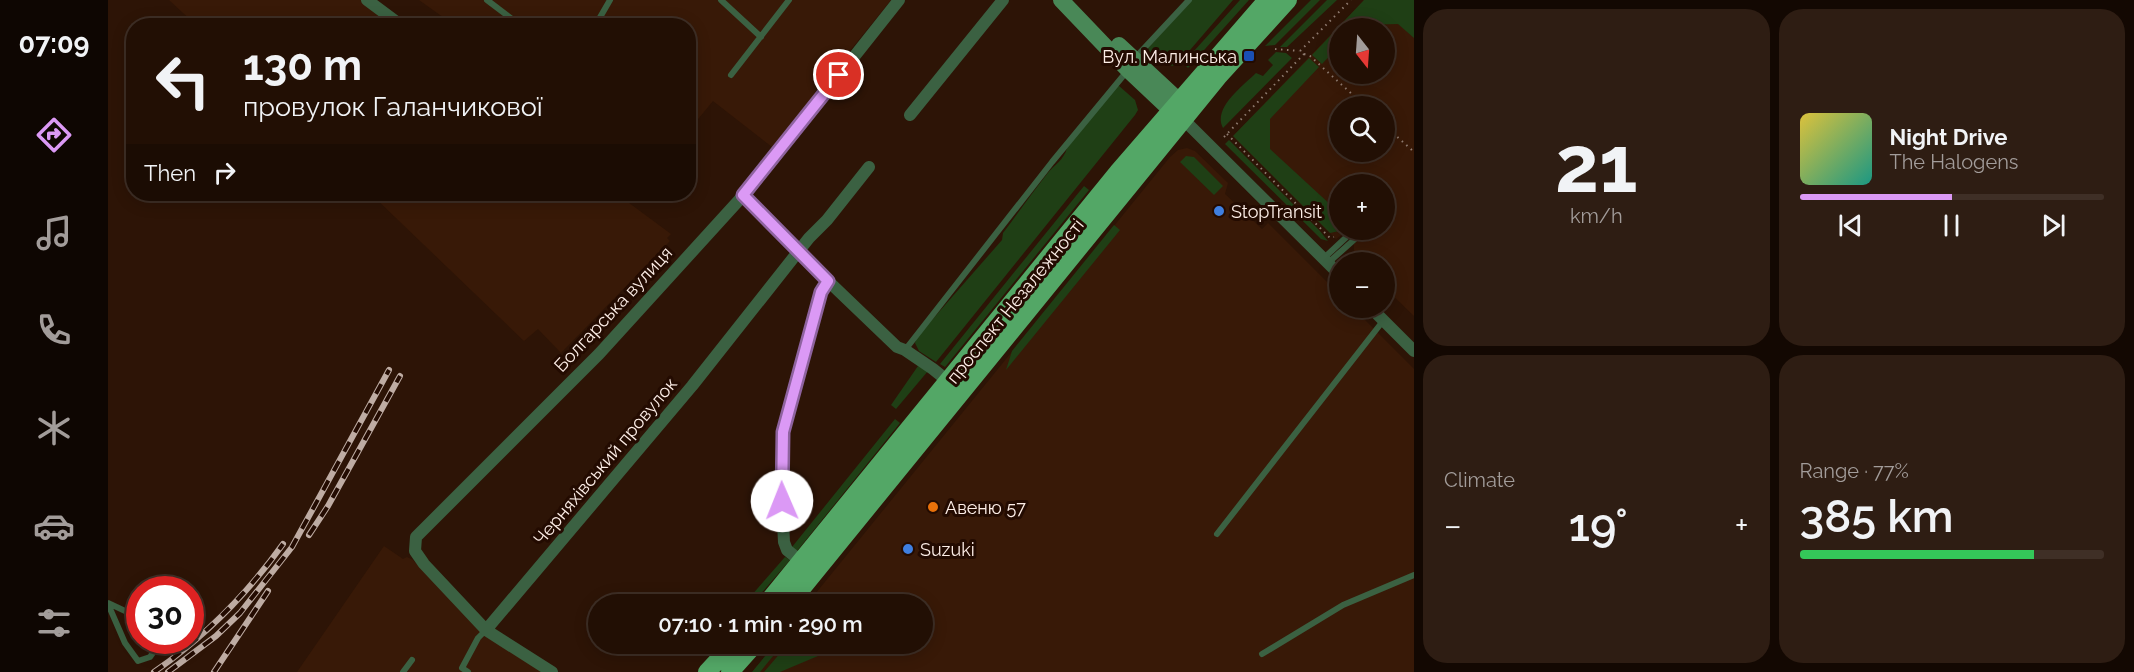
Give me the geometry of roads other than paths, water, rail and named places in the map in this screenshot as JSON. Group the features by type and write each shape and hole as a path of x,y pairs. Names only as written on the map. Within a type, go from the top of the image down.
{"main road":[{"path":"1060,0 1181,113"},
{"path":"1074,0 1131,64"},
{"name":"проспект Незалежності","path":"797,594 1181,113 1267,0"},
{"name":"проспект Незалежності","path":"775,594 1118,172 1181,113 1288,0"},
{"path":"706,672 723,654"},
{"path":"730,672 746,654"}],"street":[{"path":"368,0 392,18"},
{"name":"Болгарська вулиця","path":"486,630 424,564 415,551 416,537 599,354 743,195 899,0"},
{"path":"910,115 1004,0"},
{"path":"1181,113 1329,265"},
{"name":"Черняхівський провулок","path":"486,630 692,386 798,251 827,220 869,167"},
{"path":"743,195 897,347 949,382"},
{"path":"802,562 787,550 784,542 781,481 783,432 821,292 828,281"},
{"path":"1384,320 1414,351"},
{"path":"486,630 547,671"}],"lane":[{"path":"487,0 511,18"},
{"path":"600,18 610,0"},
{"path":"721,0 761,37"},
{"path":"731,75 789,0"},
{"path":"904,350 1131,64 1189,0"},
{"path":"1325,261 1345,240"},
{"path":"1325,261 1352,240"},
{"path":"1217,534 1384,320"},
{"path":"1262,654 1343,605 1414,575"},
{"path":"108,604 126,612"},
{"path":"108,604 126,644"},
{"path":"468,672 462,668 478,638 486,630"},
{"path":"133,654 138,660 150,657 152,654"},
{"path":"403,672 412,660"}],"railway":[{"path":"168,672 216,636 240,613 292,547 389,370"},
{"path":"309,535 328,506 400,376"},
{"path":"154,672 190,645 224,614 283,544"},
{"path":"214,672 268,591"}],"place":[{"name":"Вул. Малинська","path":"1249,56"},
{"name":"StopTransit","path":"1219,211"},
{"name":"Авеню 57","path":"933,507"},
{"name":"Suzuki","path":"908,549"}]}
